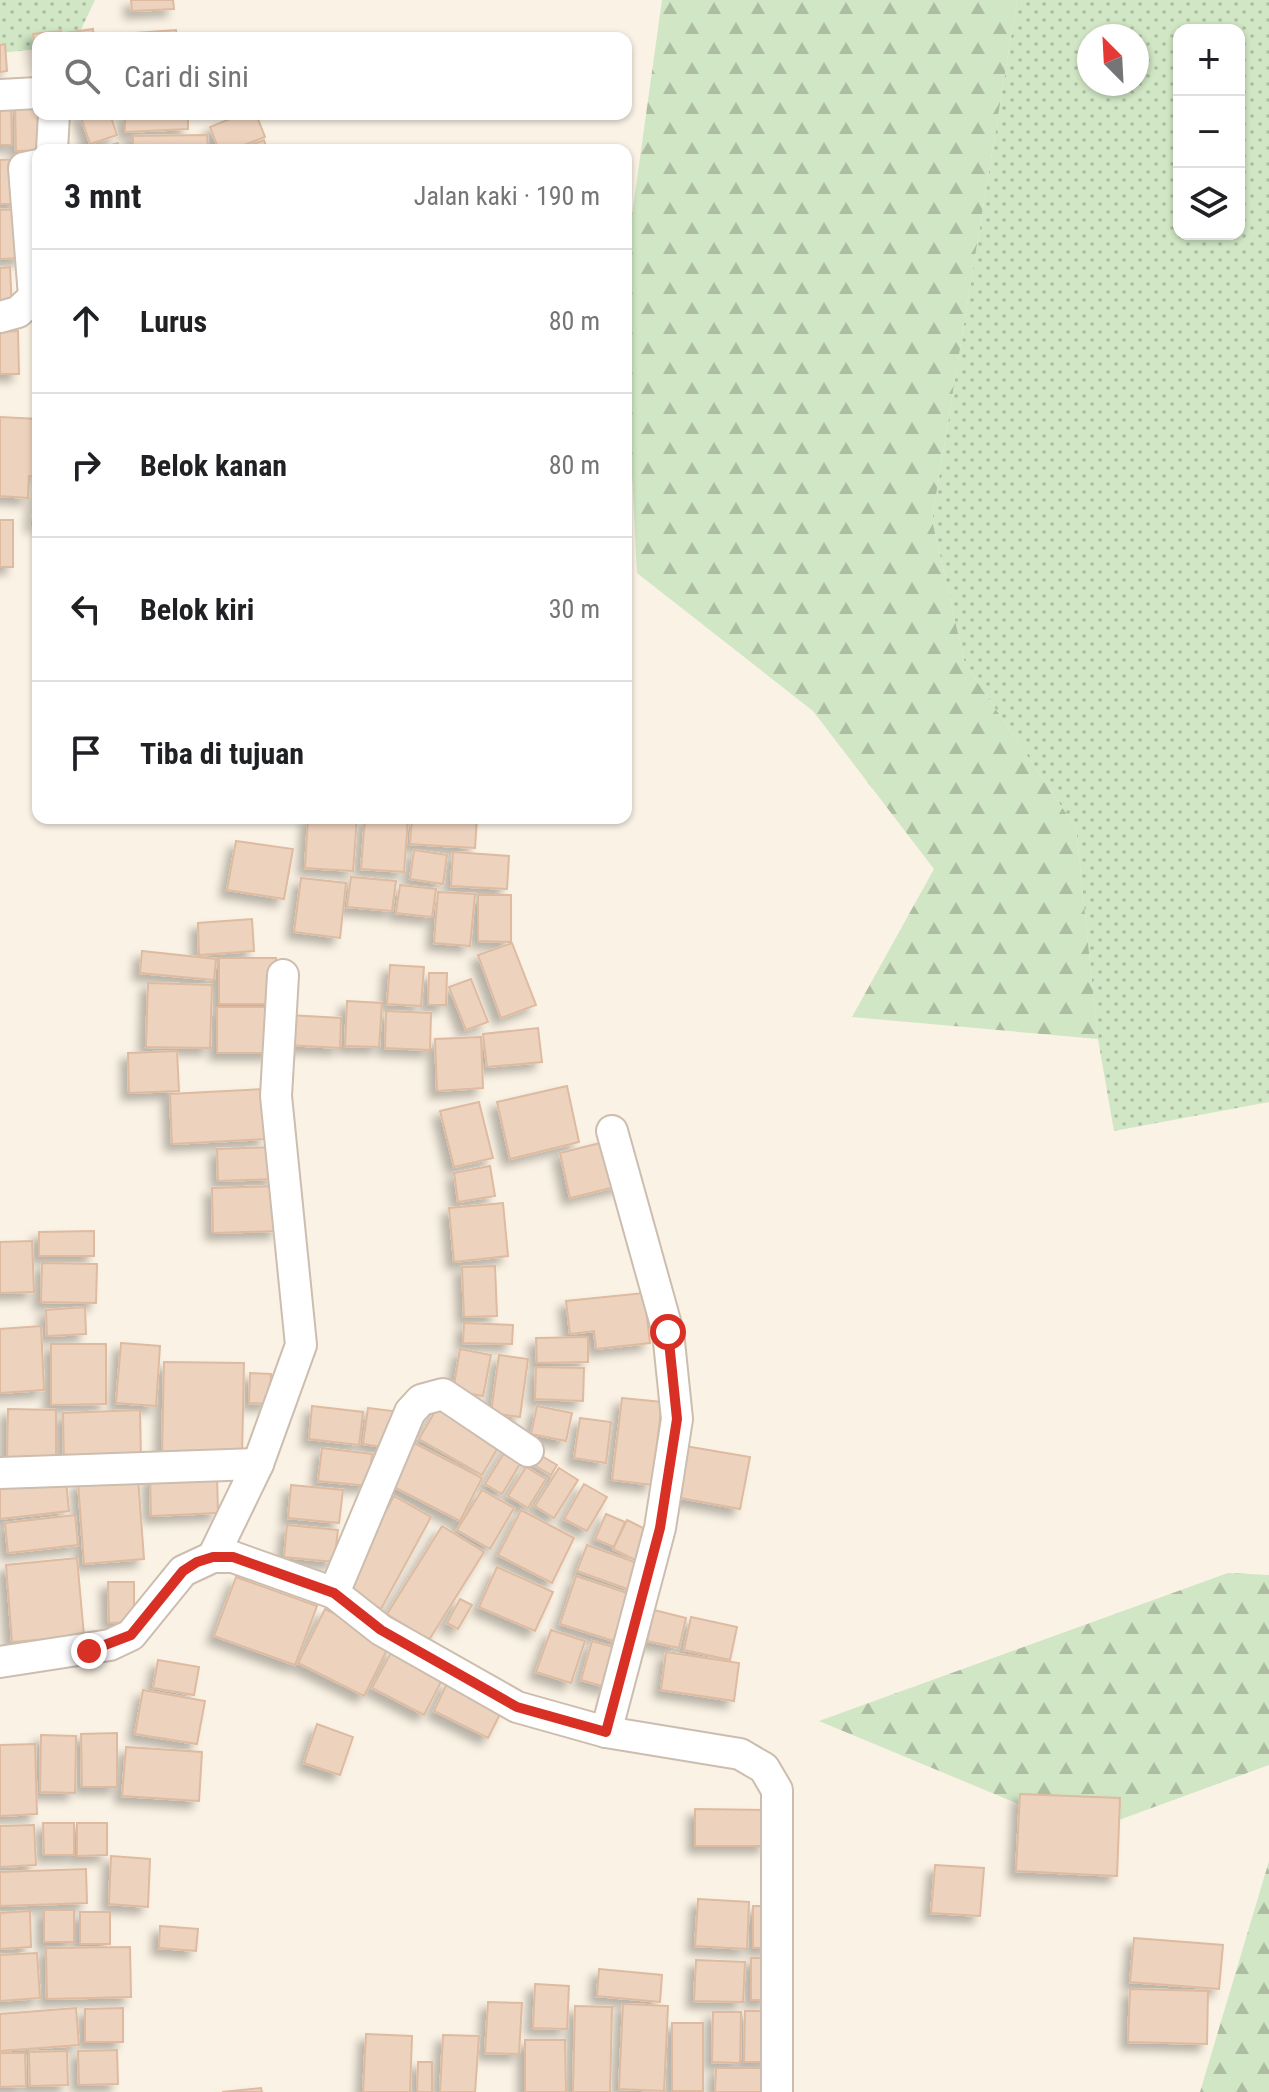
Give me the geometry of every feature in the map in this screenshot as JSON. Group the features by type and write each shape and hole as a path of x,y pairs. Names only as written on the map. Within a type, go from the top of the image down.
{"street":[{"path":"0,95 32,93"},
{"path":"52,144 54,120"},
{"path":"32,166 24,168 32,271"},
{"path":"0,317 18,312 32,299"},
{"path":"213,1557 258,1464 301,1345 276,1096 283,975"},
{"path":"606,1732 660,1528 677,1419 665,1320 612,1131"},
{"path":"334,1593 410,1412 421,1400 443,1394 528,1451"},
{"path":"0,1473 258,1464"},
{"path":"0,1662 89,1651 131,1635 183,1571 213,1557 233,1557 334,1593 381,1630 517,1707 606,1732 752,1758 771,1778 777,1790 777,2092"}],"green space":[{"path":"0,0 95,0 80,32 32,32 32,50 0,53"},
{"path":"662,0 1017,0 932,520 965,664 1076,828 1098,1039 852,1017 934,869 813,711 637,573 632,473 632,215"},
{"path":"1017,0 1269,0 1269,1102 1114,1131 1098,1039 1076,828 965,664 932,520"},
{"path":"1228,1573 1269,1575 1269,1765 1086,1832 819,1721"},
{"path":"1269,1861 1269,2092 1200,2092"}],"building":[{"path":"131,0 173,0 174,9 132,11"},
{"path":"5,44 7,71 0,72 0,45"},
{"path":"0,103 11,103 12,145 0,145"},
{"path":"15,103 32,103 32,120 42,120 43,144 32,144 32,150 16,151"},
{"path":"82,120 112,120 117,135 90,144"},
{"path":"125,120 188,120 188,129 125,132"},
{"path":"227,120 258,120 265,137 247,144 217,144 210,127"},
{"path":"207,135 208,144 133,144 133,136"},
{"path":"20,159 19,204 0,204 0,160"},
{"path":"23,209 23,258 0,259 0,210"},
{"path":"10,267 12,309 0,309 0,268"},
{"path":"18,331 19,374 0,374 0,332"},
{"path":"0,417 32,419 32,476 29,476 28,498 0,496"},
{"path":"0,520 13,520 13,567 0,567"},
{"path":"308,824 357,824 353,871 305,868"},
{"path":"365,824 408,824 404,872 361,869"},
{"path":"412,824 477,824 475,848 410,844"},
{"path":"236,841 293,849 284,899 227,890"},
{"path":"414,850 447,855 443,884 410,879"},
{"path":"453,852 509,856 507,889 451,886"},
{"path":"351,877 396,881 392,911 347,907"},
{"path":"301,878 346,883 340,938 294,932"},
{"path":"400,885 436,889 432,917 396,913"},
{"path":"438,892 475,894 470,946 434,943"},
{"path":"478,895 511,895 511,942 478,941"},
{"path":"252,919 254,951 199,955 198,923"},
{"path":"512,943 536,1005 501,1018 478,955"},
{"path":"142,951 216,959 214,980 140,973"},
{"path":"219,958 276,958 275,1004 219,1004"},
{"path":"390,965 424,967 421,1006 387,1004"},
{"path":"429,973 447,973 446,1005 428,1005"},
{"path":"471,979 488,1022 466,1030 449,987"},
{"path":"148,983 212,985 210,1048 146,1047"},
{"path":"347,1001 382,1003 379,1047 345,1046"},
{"path":"217,1007 273,1007 273,1053 217,1053"},
{"path":"386,1011 431,1013 430,1050 385,1048"},
{"path":"288,1015 341,1018 340,1048 287,1045"},
{"path":"538,1028 542,1062 487,1067 483,1034"},
{"path":"481,1037 483,1088 437,1091 435,1039"},
{"path":"177,1051 179,1091 129,1093 128,1053"},
{"path":"567,1086 579,1142 510,1159 497,1102"},
{"path":"264,1089 266,1139 172,1144 170,1094"},
{"path":"479,1102 493,1158 454,1167 440,1111"},
{"path":"612,1140 623,1185 570,1198 560,1153"},
{"path":"274,1147 275,1179 218,1181 217,1149"},
{"path":"490,1166 495,1196 458,1202 454,1173"},
{"path":"277,1186 278,1231 213,1233 212,1188"},
{"path":"503,1203 508,1256 454,1262 449,1208"},
{"path":"94,1231 94,1256 39,1256 39,1232"},
{"path":"32,1241 34,1292 0,1293 0,1242"},
{"path":"42,1263 97,1264 96,1303 41,1302"},
{"path":"495,1266 497,1316 464,1317 462,1267"},
{"path":"644,1293 650,1343 596,1349 594,1331 570,1334 566,1301"},
{"path":"85,1307 86,1334 47,1336 46,1310"},
{"path":"464,1323 513,1325 512,1344 463,1343"},
{"path":"41,1326 44,1390 0,1393 0,1329"},
{"path":"588,1337 588,1362 537,1363 536,1338"},
{"path":"121,1343 160,1346 156,1406 116,1403"},
{"path":"51,1344 106,1344 106,1404 51,1405"},
{"path":"460,1349 491,1355 483,1396 453,1391"},
{"path":"499,1355 528,1359 520,1417 491,1413"},
{"path":"164,1362 244,1363 242,1456 162,1455"},
{"path":"536,1367 584,1368 583,1401 535,1399"},
{"path":"250,1373 271,1374 270,1404 249,1403"},
{"path":"622,1398 662,1402 652,1485 612,1480"},
{"path":"440,1403 503,1439 482,1475 419,1439"},
{"path":"312,1406 363,1412 359,1445 309,1439"},
{"path":"537,1406 572,1413 566,1441 531,1434"},
{"path":"368,1408 393,1411 388,1448 363,1444"},
{"path":"8,1409 56,1410 56,1462 7,1461"},
{"path":"140,1410 141,1460 64,1462 63,1413"},
{"path":"580,1418 611,1422 606,1463 574,1458"},
{"path":"511,1442 527,1452 502,1494 485,1484"},
{"path":"414,1443 482,1478 460,1521 392,1486"},
{"path":"685,1446 750,1457 740,1509 675,1497"},
{"path":"322,1448 372,1454 369,1486 318,1481"},
{"path":"535,1452 557,1465 551,1475 529,1462"},
{"path":"526,1467 546,1479 528,1508 508,1496"},
{"path":"559,1468 578,1480 554,1518 535,1506"},
{"path":"217,1474 218,1513 151,1516 150,1476"},
{"path":"138,1478 144,1559 84,1564 78,1482"},
{"path":"66,1481 69,1511 0,1519 0,1488"},
{"path":"584,1484 607,1497 587,1531 564,1519"},
{"path":"291,1485 343,1490 339,1523 288,1518"},
{"path":"482,1490 514,1508 490,1549 457,1530"},
{"path":"394,1496 431,1517 381,1609 343,1589"},
{"path":"521,1510 574,1538 552,1583 498,1555"},
{"path":"606,1514 625,1522 614,1547 595,1539"},
{"path":"75,1515 78,1545 8,1553 5,1523"},
{"path":"627,1520 649,1531 635,1560 613,1549"},
{"path":"287,1525 338,1530 334,1562 284,1557"},
{"path":"442,1526 484,1552 429,1640 387,1614"},
{"path":"587,1545 643,1565 633,1591 577,1571"},
{"path":"77,1558 84,1636 12,1642 6,1565"},
{"path":"497,1567 553,1592 535,1631 479,1607"},
{"path":"576,1576 636,1596 620,1643 560,1624"},
{"path":"236,1577 317,1606 295,1665 214,1636"},
{"path":"108,1582 134,1582 134,1622 109,1623"},
{"path":"460,1599 472,1605 458,1629 447,1623"},
{"path":"325,1609 391,1642 364,1696 298,1663"},
{"path":"654,1610 686,1618 679,1648 647,1641"},
{"path":"691,1617 737,1627 730,1660 684,1650"},
{"path":"551,1630 585,1641 571,1683 536,1672"},
{"path":"592,1641 620,1649 609,1688 581,1680"},
{"path":"393,1649 444,1676 424,1715 372,1688"},
{"path":"666,1652 739,1663 734,1701 661,1690"},
{"path":"158,1660 199,1667 194,1695 153,1688"},
{"path":"448,1681 503,1708 488,1738 434,1711"},
{"path":"143,1690 205,1701 197,1744 135,1734"},
{"path":"317,1724 353,1737 340,1775 304,1763"},
{"path":"117,1733 117,1787 82,1787 81,1734"},
{"path":"41,1735 76,1736 75,1793 40,1792"},
{"path":"35,1744 37,1814 0,1816 0,1745"},
{"path":"126,1747 202,1752 199,1801 122,1796"},
{"path":"1020,1794 1120,1798 1117,1876 1016,1871"},
{"path":"695,1809 767,1810 766,1846 695,1846"},
{"path":"43,1823 74,1823 74,1855 44,1855"},
{"path":"77,1823 107,1823 107,1855 77,1856"},
{"path":"34,1825 36,1865 0,1867 0,1826"},
{"path":"111,1856 150,1859 148,1907 109,1904"},
{"path":"935,1865 984,1868 980,1916 931,1913"},
{"path":"86,1869 87,1903 0,1906 0,1872"},
{"path":"698,1899 749,1902 747,1949 695,1946"},
{"path":"753,1906 773,1906 772,1948 753,1948"},
{"path":"44,1910 74,1910 74,1942 44,1942"},
{"path":"30,1911 31,1947 0,1949 0,1913"},
{"path":"80,1912 110,1912 110,1944 80,1944"},
{"path":"160,1926 198,1929 196,1951 159,1948"},
{"path":"1134,1938 1223,1945 1219,1989 1130,1982"},
{"path":"130,1947 131,1997 47,1999 46,1948"},
{"path":"37,1953 40,1998 0,2001 0,1955"},
{"path":"751,1958 771,1958 770,2000 751,2000"},
{"path":"696,1960 745,1962 743,2002 694,2001"},
{"path":"599,1969 662,1975 660,2002 597,1996"},
{"path":"535,1984 569,1986 567,2029 533,2028"},
{"path":"1130,1989 1208,1991 1207,2044 1128,2042"},
{"path":"488,2002 522,2003 519,2054 485,2053"},
{"path":"623,2004 668,2006 664,2091 619,2089"},
{"path":"575,2006 612,2007 610,2092 573,2092"},
{"path":"76,2008 79,2045 0,2051 0,2014"},
{"path":"123,2008 123,2042 85,2042 85,2009"},
{"path":"745,2011 773,2011 772,2062 744,2062"},
{"path":"713,2012 741,2012 740,2063 712,2062"},
{"path":"672,2023 703,2023 703,2091 672,2091"},
{"path":"366,2034 412,2036 410,2092 363,2092"},
{"path":"443,2035 479,2036 475,2092 440,2092"},
{"path":"525,2040 565,2040 566,2092 525,2092"},
{"path":"117,2050 118,2084 79,2085 78,2051"},
{"path":"67,2051 68,2085 30,2086 29,2052"},
{"path":"0,2053 25,2053 26,2086 0,2087"},
{"path":"418,2062 432,2062 432,2092 417,2092"},
{"path":"716,2068 769,2068 768,2092 715,2092"},
{"path":"261,2088 262,2092 222,2092"}],"route":[{"path":"89,1651 131,1635 183,1571 213,1557 233,1557 334,1593 381,1630 517,1707 606,1732 660,1528 677,1419 668,1332"}]}
